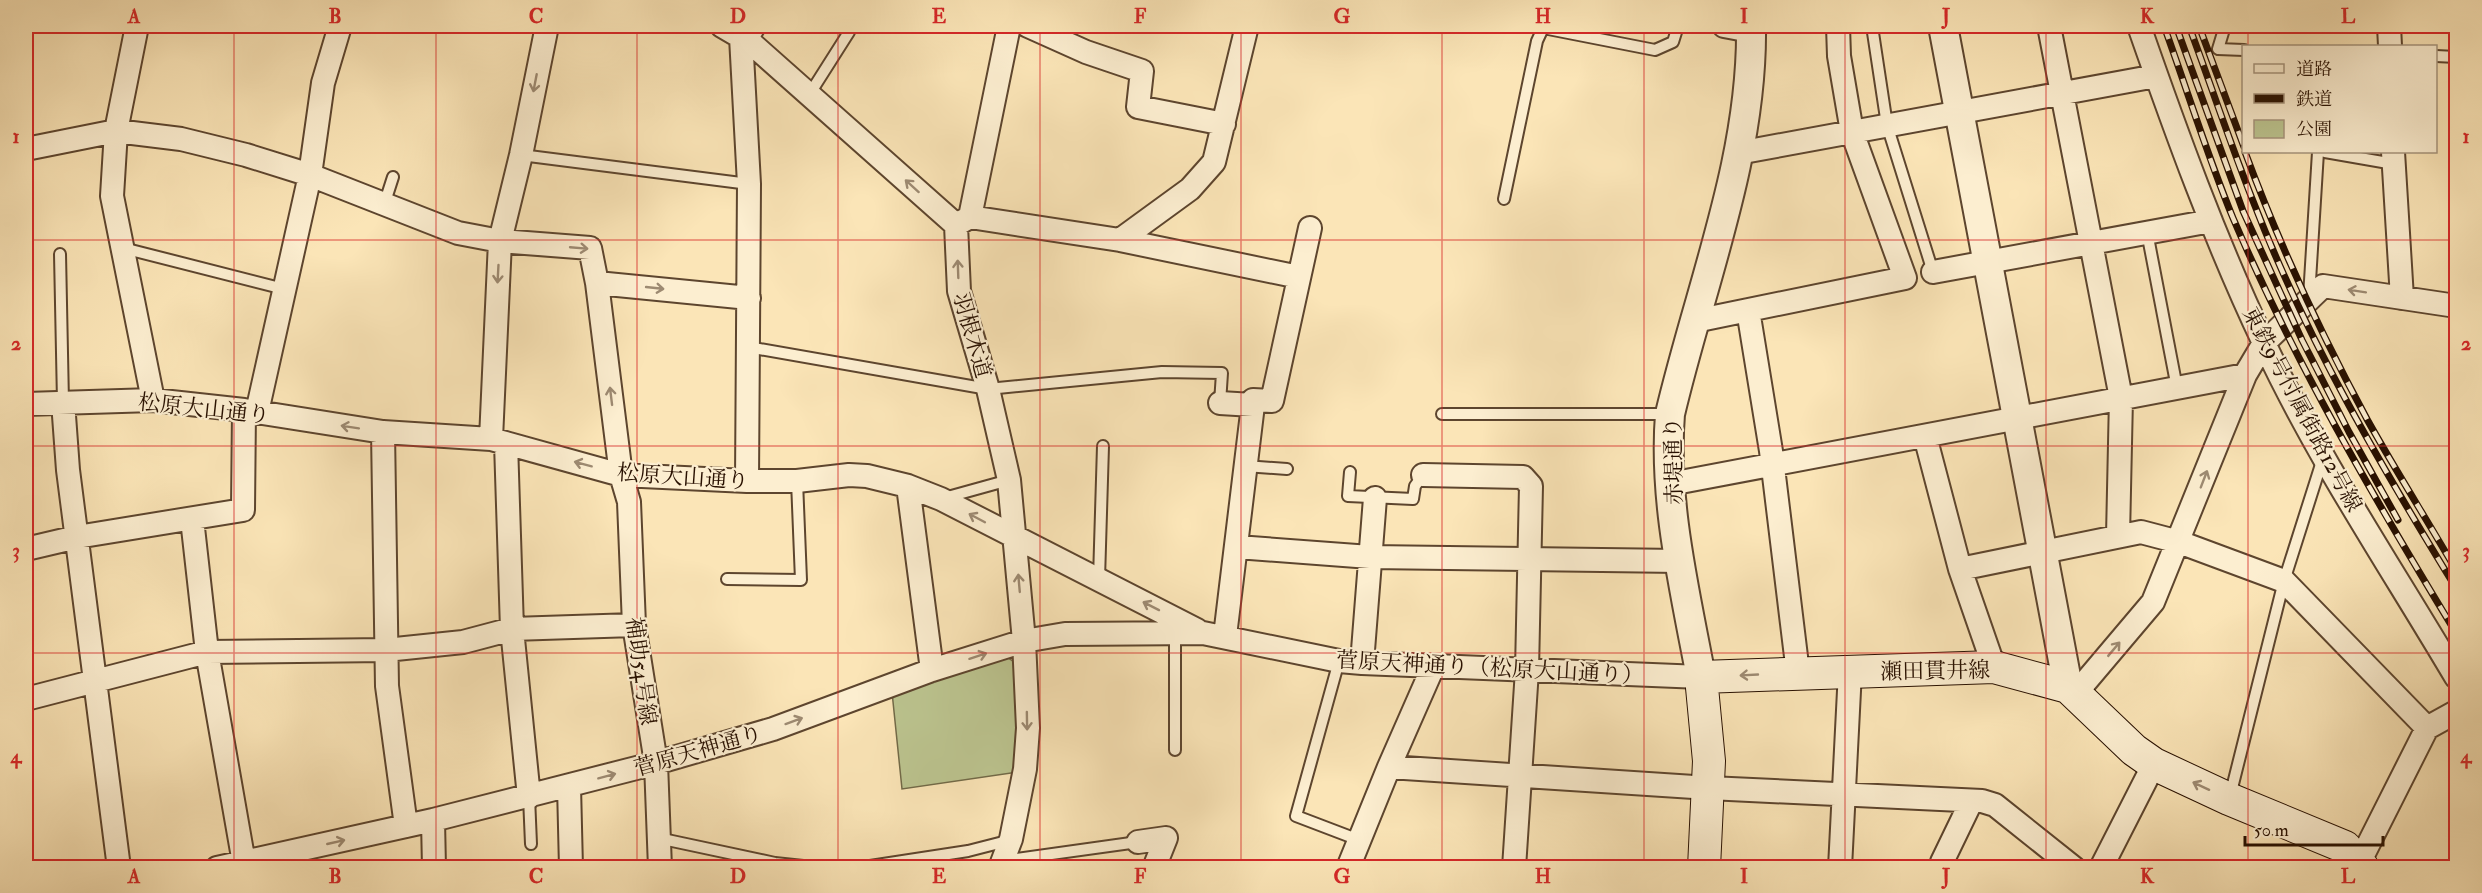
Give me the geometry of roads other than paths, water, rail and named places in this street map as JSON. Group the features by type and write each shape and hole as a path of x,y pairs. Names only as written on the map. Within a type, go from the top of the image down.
{"main road":[{"name":"瀬田貫井線","path":"1701,677 1994,667 2072,690 2134,750 2154,764 2229,799 2345,847 2362,864"},
{"name":"赤堤通り","path":"1701,677 1707,735 1709,788 1704,867"}],"street":[{"path":"137,26 116,131 112,196 153,400"},
{"path":"26,549 77,537 243,510 250,411 284,289 310,175 323,83 340,26"},
{"path":"530,797 512,629 498,441 500,241 521,155 547,26"},
{"name":"羽根木道","path":"1001,864 1011,840 1025,769 1027,738 1024,641 1009,480 988,389 959,291 963,221 1009,26"},
{"path":"1028,26 1086,52 1142,71 1138,107 1224,124"},
{"path":"1120,240 1190,189 1214,162 1247,26"},
{"path":"1724,26 1740,28 1749,26"},
{"name":"赤堤通り","path":"1701,677 1680,561 1670,484 1668,457 1670,414 1738,153 1750,85 1749,26"},
{"path":"1695,321 1905,278 1852,132 1839,56 1838,26"},
{"path":"1943,26 2042,552 2072,690"},
{"path":"2049,26 2121,398 2118,536"},
{"name":"東鉄9号付属街路12号線","path":"2139,26 2211,221 2264,343 2324,456 2457,677"},
{"path":"2389,26 2390,45"},
{"path":"744,33 809,95 963,221 1120,240 1299,277"},
{"path":"744,33 749,184 747,481"},
{"path":"1738,153 2156,76"},
{"path":"26,149 116,131 181,139 246,155 310,175 384,206 458,233 500,241"},
{"path":"2394,158 2402,298"},
{"path":"1933,272 2211,221"},
{"path":"1214,634 1237,547 1253,400 1272,401 1310,228"},
{"name":"補助54号線","path":"500,241 590,249 597,283 621,475 629,502 634,625 656,763 660,867"},
{"path":"597,283 749,298"},
{"path":"2072,690 2153,602 2179,543 2245,375 2264,343 2309,298 2323,286 2457,306"},
{"path":"1748,310 1773,464 1798,673"},
{"path":"1670,484 2245,375"},
{"name":"松原大山通り","path":"26,404 153,400 250,411 383,432 498,441 621,475 747,481 797,481 849,475 867,476 908,486 941,499 1015,538 1214,634"},
{"path":"63,402 68,470 119,867"},
{"path":"1220,403 1253,405"},
{"path":"383,432 387,686 406,826"},
{"path":"1925,436 1960,569 1994,667"},
{"path":"1423,475 1522,477 1530,486 1527,670 1514,867"},
{"path":"908,486 933,670"},
{"path":"1362,663 1375,498"},
{"path":"192,519 207,652 244,863"},
{"path":"1960,569 2141,532 2179,543 2284,581 2427,728"},
{"path":"1237,547 1370,557 1680,561"},
{"path":"26,699 207,652 386,650 463,642 512,629 634,625"},
{"name":"菅原天神通り","path":"217,867 302,859 406,826 530,797 656,763 773,729 933,670 1024,641 1065,634 1175,632"},
{"name":"菅原天神通り（松原大山通り）","path":"1175,632 1214,634 1339,661 1362,663 1701,677"},
{"path":"1348,867 1433,666"},
{"path":"1840,867 1850,671"},
{"path":"2362,864 2427,728 2457,712"},
{"path":"2101,867 2154,764"},
{"path":"1389,767 1709,788 1982,801 1995,805 2074,867"},
{"path":"569,786 571,867"},
{"path":"1941,867 1971,802"},
{"path":"433,820 434,867"},
{"path":"1138,842 1166,838 1154,867"}],"lane":[{"path":"1504,198 1537,41 1543,27 1655,50 1673,42 1678,26"},
{"path":"1872,26 1887,125 1933,272"},
{"path":"2224,26 2218,49 2242,50"},
{"path":"809,95 849,32"},
{"path":"2437,56 2457,57"},
{"path":"2309,298 2318,153"},
{"path":"2336,153 2394,158"},
{"path":"521,155 749,184"},
{"path":"384,206 393,177"},
{"path":"2147,232 2177,388"},
{"path":"123,248 284,289"},
{"path":"60,254 63,402"},
{"path":"748,347 988,389 1162,372 1222,373 1220,403"},
{"path":"1442,414 1670,414"},
{"path":"1099,579 1103,446"},
{"path":"2229,799 2284,581 2324,456"},
{"path":"1245,466 1287,469"},
{"path":"1350,472 1348,496 1375,498 1413,499 1414,486 1423,475"},
{"path":"941,499 1009,480"},
{"path":"727,579 801,580 797,481"},
{"path":"1175,632 1175,750"},
{"path":"1339,661 1296,816 1359,840"},
{"path":"530,797 531,844"},
{"path":"658,838 775,863 822,867"},
{"path":"857,867 968,850 1011,840"},
{"path":"1001,864 1138,842"}],"railway":[{"path":"2164,26 2233,218 2282,325 2366,481 2456,633"},
{"path":"2176,26 2243,211 2302,340 2349,432 2398,520"},
{"path":"2189,26 2246,183 2275,256 2298,305 2373,449 2456,588"},
{"path":"2199,26 2242,142"},
{"path":"2245,153 2286,255 2334,355 2368,421 2456,570"}]}
